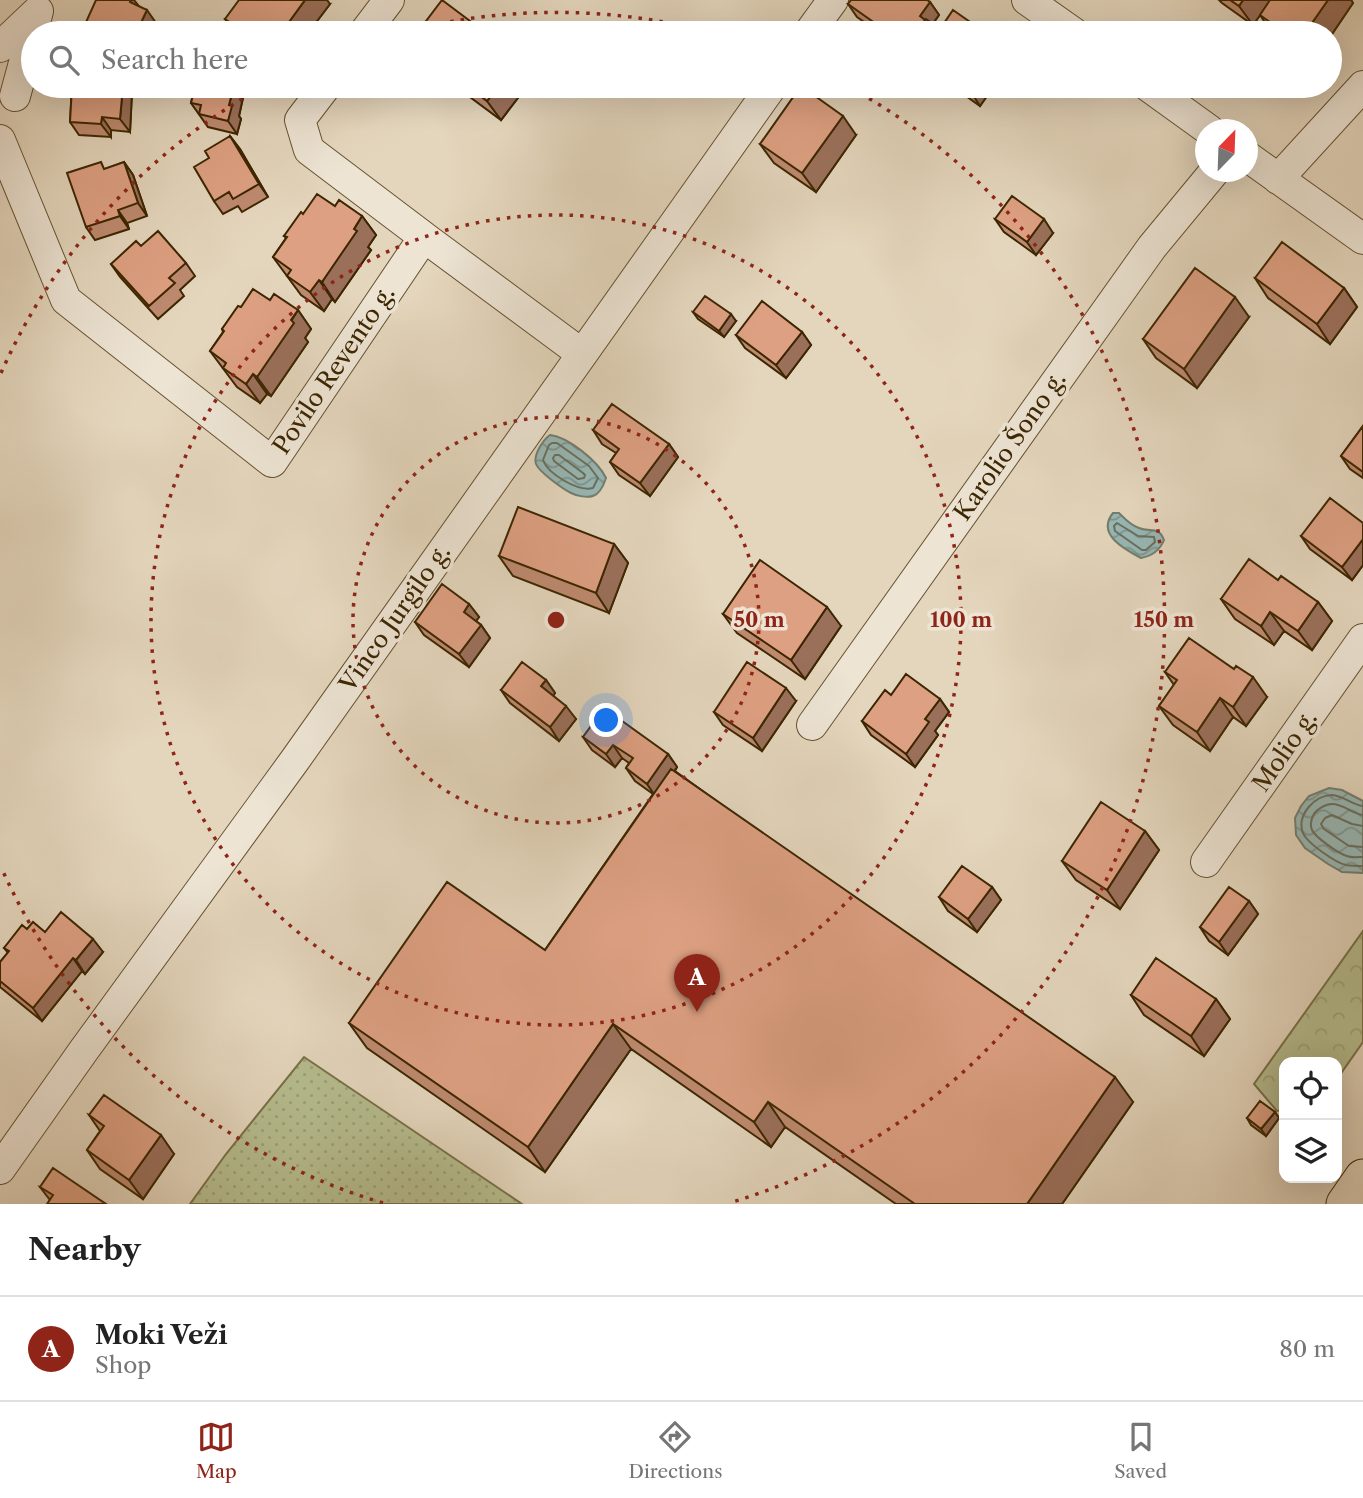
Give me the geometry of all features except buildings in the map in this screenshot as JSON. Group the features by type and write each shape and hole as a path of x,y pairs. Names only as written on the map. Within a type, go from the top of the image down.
{"main road":[{"path":"1345,1204 1363,1178"}],"street":[{"path":"373,21 389,0"},
{"path":"817,21 832,0"},
{"path":"1027,0 1057,21"},
{"name":"Povilo Revento g.","path":"26,21 42,5"},
{"name":"Povilo Revento g.","path":"0,47 21,26"},
{"name":"Povilo Revento g.","path":"21,54 7,86 17,108 15,121 9,132 0,140 66,300 272,462 424,237"},
{"path":"1278,179 1363,86"},
{"path":"317,98 300,120 309,150 582,354"},
{"name":"Vinco Jurgilo g.","path":"8,1159 91,1040 295,760 763,98"},
{"path":"1165,98 1195,120"},
{"path":"1258,164 1363,239"},
{"name":"Karolio Šono g.","path":"812,725 1152,247 1206,182"},
{"name":"Molio g.","path":"1206,862 1363,639"}],"green space":[{"path":"1363,931 1363,1042 1342,1072 1342,1057 1279,1057 1277,1111 1254,1084"},
{"path":"304,1057 522,1204 190,1204 226,1154"}],"water":[{"path":"550,435 574,445 602,471 606,478 598,493 588,497 573,494 538,467 535,460 537,452"},
{"path":"1113,513 1119,513 1136,527 1159,532 1164,540 1160,547 1141,558 1120,545 1108,528"},
{"path":"1329,788 1342,790 1363,801 1363,873 1342,872 1305,848 1296,835 1295,818 1301,806 1309,796"}],"place":[{"name":"Moki Veži","path":"697,1012"}]}
